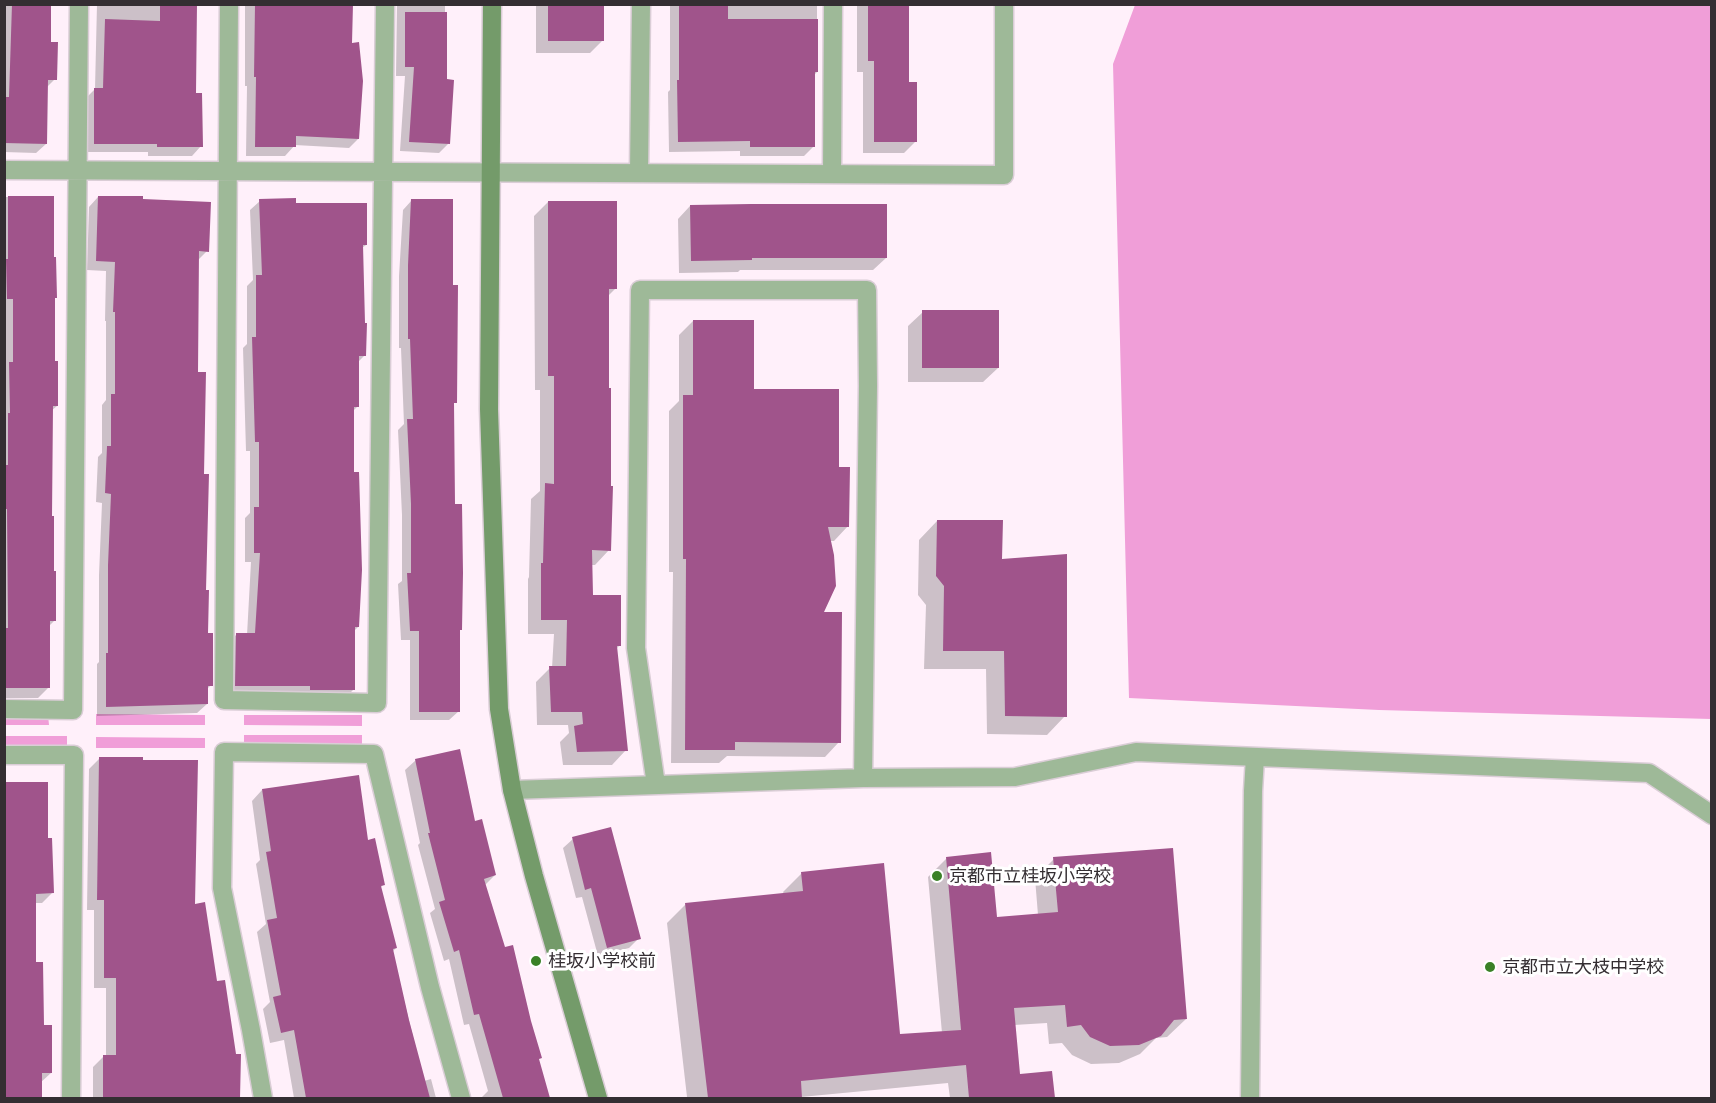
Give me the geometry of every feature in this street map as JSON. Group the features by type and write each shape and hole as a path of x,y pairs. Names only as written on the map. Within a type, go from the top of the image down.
{"street":[{"path":"4,709 73,710 80,4"},
{"path":"230,4 224,700 377,704 385,4"},
{"path":"492,4 489,409 499,709 512,790 534,876 598,1098"},
{"path":"639,172 641,4"},
{"path":"832,173 833,4"},
{"path":"4,170 1004,175 1004,4"},
{"path":"656,786 636,648 640,290 867,290 863,778"},
{"path":"262,1098 251,1030 222,888 224,752 374,754 430,987 461,1098"},
{"path":"512,790 863,778 1015,777 1136,752 1649,773 1712,815"},
{"path":"4,755 74,755 71,1098"},
{"path":"1250,1098 1255,757"}],"shaded area":[{"path":"1135,5 1711,5 1711,719 1379,710 1129,698 1113,64"},
{"path":"96,714 205,715 205,725 96,725"},
{"path":"4,715 48,715 49,725 5,725"},
{"path":"244,715 362,715 362,726 244,725"},
{"path":"244,735 362,735 362,746 244,745"},
{"path":"4,736 67,736 67,746 5,746"},
{"path":"96,737 205,738 205,748 96,748"}],"building":[{"path":"12,4 51,4 51,42 58,42 57,80 48,80 47,144 4,143 4,97 9,97"},
{"path":"160,4 197,4 196,93 202,93 203,147 94,144 94,88 103,88 105,19 160,21"},
{"path":"255,4 353,4 352,43 359,42 363,81 359,139 296,136 296,147 255,147"},
{"path":"548,4 604,4 604,41 548,41"},
{"path":"679,4 728,4 728,19 818,19 815,147 750,147 750,141 678,142"},
{"path":"868,4 909,4 909,82 917,82 917,142 874,142 874,61 868,61"},
{"path":"405,12 447,12 447,79 454,80 450,144 409,142 414,67 405,67"},
{"path":"8,196 54,196 57,298 55,298 55,361 58,361 58,406 53,406 52,516 54,516 56,621 50,621 50,688 4,688 4,628 8,628 7,509 4,509 4,465 8,465 9,362 13,362 13,299 7,299"},
{"path":"98,196 143,196 143,199 211,202 209,252 199,251 198,372 206,372 204,474 209,474 206,590 209,590 208,633 213,633 213,686 208,686 208,704 106,707 111,494 105,493 107,446 111,446 111,394 115,394 115,312 113,312 115,262 96,261"},
{"path":"296,198 296,203 367,203 367,245 363,245 365,323 367,323 366,356 359,356 359,407 354,407 354,472 359,472 362,570 359,627 355,627 355,690 310,690 310,686 235,686 236,633 255,633 260,553 254,553 254,507 259,507 259,442 255,442 252,337 256,337 256,275 262,275 259,199"},
{"path":"411,199 453,199 453,285 458,285 457,403 454,403 455,504 462,504 463,573 460,712 419,712 419,631 410,631 407,573 411,573 411,504 407,419 413,419 410,339 408,339"},
{"path":"548,201 617,201 617,289 609,289 609,388 611,388 611,486 613,486 611,551 592,550 593,595 621,595 621,646 617,646 628,751 577,752 574,726 583,724 582,712 551,712 549,666 566,666 567,620 541,620 545,483 554,484 554,376 548,376"},
{"path":"887,204 887,258 752,258 752,260 691,261 690,205"},
{"path":"922,310 999,310 999,368 922,368"},
{"path":"693,320 754,320 754,389 839,389 839,467 850,467 849,527 828,527 834,555 836,586 824,612 842,612 841,743 735,742 735,750 685,750 686,559 683,559 683,395 693,395"},
{"path":"937,520 1003,520 1002,559 1067,554 1067,717 1005,716 1004,651 943,651 944,586 936,576"},
{"path":"460,749 475,821 482,819 496,875 484,879 505,947 513,945 550,1098 503,1098 479,1014 474,1015 459,950 454,952 439,902 445,900 428,833 430,833 415,759"},
{"path":"99,757 198,760 195,904 205,902 217,981 225,980 236,1054 241,1054 240,1098 103,1098 103,1055 116,1055 116,978 104,978 104,900 97,900"},
{"path":"359,775 368,840 375,838 385,885 381,886 397,948 393,949 430,1098 306,1098 294,1030 281,1033 273,997 281,995 267,920 277,918 266,852 271,851 262,789"},
{"path":"4,782 48,782 48,838 52,838 54,893 36,894 36,962 43,962 44,1025 52,1025 52,1073 42,1073 42,1098 4,1098"},
{"path":"611,827 641,939 607,948 591,888 585,890 572,837"},
{"path":"1173,848 1187,1019 1174,1020 1161,1036 1139,1045 1110,1046 1090,1037 1081,1025 1067,1027 1065,1005 1014,1008 1020,1074 1052,1071 1055,1098 969,1098 966,1065 801,1081 802,1098 708,1098 685,903 803,891 801,872 884,863 900,1034 961,1030 946,857 991,852 997,917 1058,912 1053,857"}],"place":[{"name":"京都市立桂坂小学校","path":"937,876"},
{"name":"桂坂小学校前","path":"536,961"},
{"name":"京都市立大枝中学校","path":"1490,967"}]}
